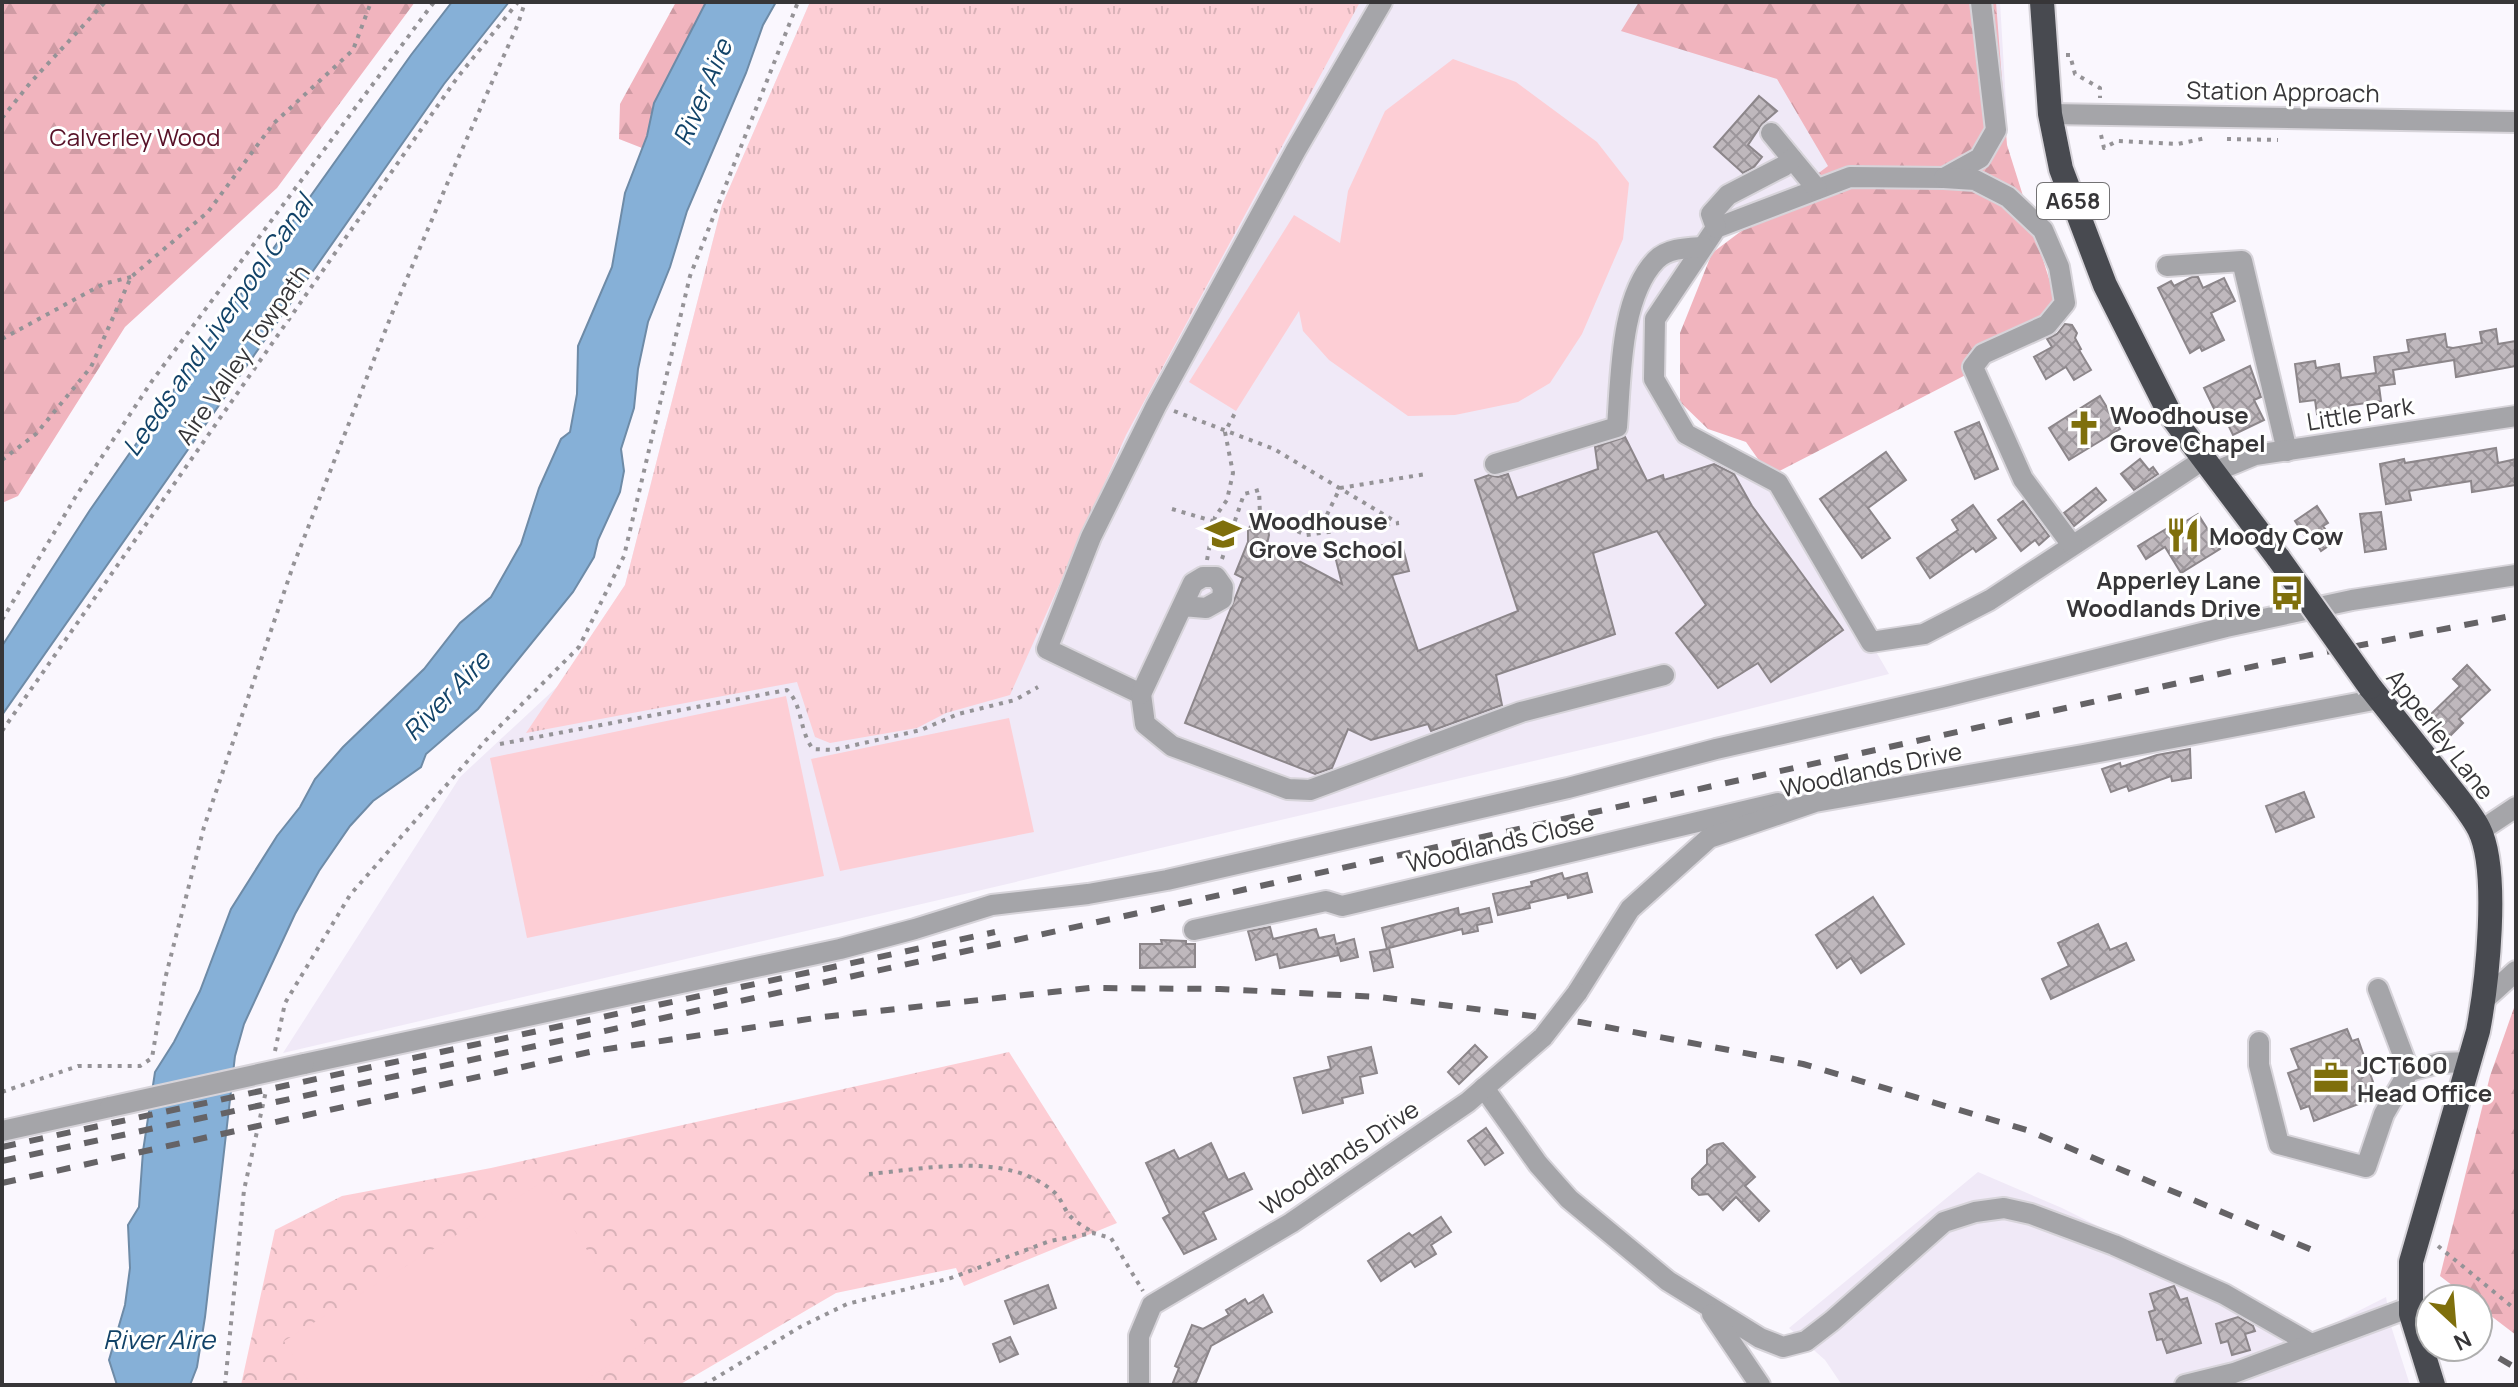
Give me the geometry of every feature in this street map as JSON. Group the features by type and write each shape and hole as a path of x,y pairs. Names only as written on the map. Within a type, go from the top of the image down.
{"highway":[{"name":"A658","path":"2042,2 2050,114 2061,169 2105,285 2170,414 2208,466"},
{"name":"Apperley Lane","path":"2208,466 2279,559 2374,693 2456,795 2480,831 2489,874 2484,1000 2470,1062 2411,1262 2411,1307 2433,1385"}],"street":[{"path":"1141,694 1047,649 1091,537 1157,404 1296,150 1382,2"},
{"path":"1944,178 1980,158 1996,130 1981,2"},
{"name":"Station Approach","path":"2050,114 2516,122"},
{"path":"1771,133 1817,189"},
{"path":"1716,228 1711,214 1728,195 1792,159"},
{"path":"1495,464 1617,427 1626,331 1638,288 1657,258 1674,250 1703,247 1716,228 1850,177 1975,180 2008,197 2043,230 2059,267 2065,303 2047,325 1983,354 1973,367 2023,479 2072,545"},
{"name":"Little Park","path":"1703,247 1655,319 1654,379 1686,434 1778,483 1871,642 1924,634 1990,600 2072,545 2208,466 2255,455 2516,416"},
{"path":"2167,266 2242,261 2287,451"},
{"path":"2,1131 840,949 992,905 1088,894 1198,873 1568,788 1716,749 1945,697 2226,627 2352,600 2516,575"},
{"path":"1183,606 1206,608 1222,599 1223,587 1210,577 1193,583 1141,694 1145,724 1172,746 1288,789 1310,790 1521,712 1664,675"},
{"name":"Woodlands Drive","path":"1152,1305 1291,1223 1468,1102 1543,1037 1577,993 1630,909 1709,838 1815,802 2083,755 2374,693"},
{"name":"Woodlands Close","path":"1194,930 1326,901 1342,906 1808,796 1815,802"},
{"path":"2480,831 2516,807"},
{"path":"2484,1000 2516,971"},
{"path":"2378,989 2409,1071"},
{"path":"2259,1042 2259,1065 2279,1144 2366,1167 2384,1114 2409,1071 2440,1063 2470,1062"},
{"path":"1484,1088 1538,1164 1569,1199 1668,1281 1760,1338 1783,1347 1806,1341 1832,1321 1944,1222 1975,1212 2004,1208 2031,1214 2114,1245 2224,1294 2311,1344"},
{"path":"1139,1385 1139,1336 1152,1305"},
{"path":"1705,1305 1760,1385"},
{"path":"2185,1385 2234,1373 2411,1307"}],"path":[{"path":"2,118 105,2"},
{"path":"2,460 36,434 91,367 131,277 208,212 273,124 353,50 371,2"},
{"path":"2,620 76,496 152,381 434,2"},
{"name":"Aire Valley Towpath","path":"2,731 457,78 518,2"},
{"path":"2,1092 78,1066 140,1066 152,1058 165,979 204,827 293,566 391,316 525,2"},
{"path":"272,1066 285,1003 350,895 486,740 579,647 624,556 690,276 798,2"},
{"path":"2,339 103,284 131,277"},
{"path":"1157,404 1274,449 1399,523 1306,535 1260,515 1259,490 1244,494 1210,577"},
{"path":"1210,577 1214,521 1227,500 1233,473 1225,432 1236,411"},
{"path":"1340,488 1426,474"},
{"path":"1318,533 1340,488"},
{"path":"1172,509 1243,530"},
{"path":"500,744 787,690 795,697 805,738 813,749 833,750 921,730 958,714 1015,700 1038,687"},
{"path":"225,1385 244,1190 268,1081"},
{"path":"869,1174 949,1167 993,1167 1021,1172 1054,1192 1070,1216 1093,1233 1111,1238 1152,1305"},
{"path":"704,1385 800,1327 847,1304 951,1278 1050,1241 1093,1233"},
{"path":"2420,1234 2453,1256 2516,1310"}],"shaded area":[{"name":"Woodhouse Grove School","path":"810,2 2000,2 2007,120 1996,130 1716,228 1655,319 1654,379 1686,434 1778,483 1889,674 1645,735 283,1053 460,777 559,685 625,585 722,205"},
{"path":"1978,1172 2062,1208 2313,1334 2386,1297 2391,1326 2410,1385 1842,1385 1825,1360 1789,1328"}],"green space":[{"name":"Calverley Wood","path":"2,2 415,2 277,188 125,327 18,496 2,503"},
{"path":"676,2 706,2 673,66 642,148 619,139 620,104"},
{"path":"810,2 1360,2 1126,435 1010,695 946,713 917,728 830,743 815,737 797,682 526,733 625,585 722,205"},
{"path":"1639,2 1996,2 2007,145 2057,304 2016,349 1770,476 1746,442 1708,429 1680,402 1680,333 1712,253 1828,166 1777,79 1621,31"},
{"path":"1453,59 1516,82 1597,142 1629,183 1623,239 1582,334 1550,383 1518,402 1455,415 1408,416 1329,360 1303,331 1299,311 1236,411 1189,382 1294,215 1340,243 1348,191 1385,111"},
{"path":"786,696 824,876 527,938 490,758"},
{"path":"1009,718 1034,832 840,871 811,759"},
{"path":"2516,1002 2516,1335 2494,1318 2494,1283 2449,1283 2440,1276 2490,1076"},
{"path":"1009,1052 1117,1223 964,1286 956,1268 836,1293 679,1385 241,1385 275,1230 342,1196 491,1168"},
{"path":"544,1181 645,1343 577,1385 311,1385 284,1341"}],"water":[{"path":"452,2 509,2 444,84 2,715 2,646 90,510 226,315"},
{"name":"River Aire","path":"706,2 776,2 763,25 746,73 687,211 670,267 648,322 634,408 621,449 624,471 620,492 598,540 594,557 573,592 478,709 426,754 421,767 373,801 350,826 319,871 295,914 244,1024 235,1056 205,1317 197,1367 190,1385 117,1385 109,1360 125,1305 130,1268 128,1225 139,1207 143,1151 155,1072 200,991 231,909 277,836 300,807 315,779 343,747 424,669 460,623 491,597 521,544 539,488 561,439 570,432 577,394 578,346 612,267 625,193 647,136 654,103"}],"building":[{"path":"1759,96 1777,111 1762,124 1748,145 1762,157 1754,167 1743,173 1714,147"},
{"path":"2198,277 2203,288 2224,278 2235,301 2211,313 2224,340 2202,351 2200,347 2190,353 2158,288 2171,281 2174,286"},
{"path":"2065,324 2072,325 2077,333 2075,338 2079,350 2091,370 2074,380 2066,367 2046,379 2034,357 2052,347 2047,339 2057,334"},
{"path":"2496,329 2498,344 2516,341 2516,366 2456,377 2454,360 2393,370 2395,384 2379,386 2381,401 2317,414 2315,400 2300,402 2295,364 2315,361 2316,368 2339,364 2341,378 2376,373 2374,357 2409,352 2407,340 2445,334 2447,347 2453,348 2482,343 2480,332"},
{"path":"2250,366 2261,397 2254,400 2264,420 2233,435 2223,414 2218,417 2204,388"},
{"name":"Woodhouse Grove Chapel","path":"2100,396 2120,429 2069,460 2049,428"},
{"path":"1979,422 1998,469 1975,479 1955,432"},
{"path":"1625,437 1647,481 1663,475 1664,480 1714,464 1734,474 1752,506 1843,630 1771,682 1758,663 1718,688 1676,633 1706,605 1657,531 1593,553 1615,634 1496,675 1502,705 1431,731 1428,724 1371,740 1348,729 1332,768 1315,774 1185,723 1243,578 1235,574 1248,542 1248,529 1253,523 1262,521 1267,524 1267,544 1342,584 1335,556 1401,541 1409,571 1392,575 1418,651 1518,611 1475,480 1489,475 1498,477 1508,474 1517,498 1598,469 1595,447"},
{"path":"2496,448 2498,463 2516,459 2516,485 2472,492 2471,481 2409,491 2411,500 2386,504 2380,464 2404,459 2405,463"},
{"path":"1886,452 1906,480 1868,508 1890,538 1862,558 1820,499"},
{"path":"2140,459 2149,470 2153,467 2158,474 2134,490 2121,474"},
{"path":"2096,488 2106,500 2074,526 2064,513"},
{"path":"2023,501 2049,536 2039,545 2035,540 2021,551 1998,520"},
{"path":"1973,505 1996,538 1976,552 1973,548 1930,578 1917,558 1958,530 1952,520"},
{"path":"2317,506 2328,523 2323,526 2334,542 2321,551 2312,536 2307,539 2295,521"},
{"path":"2381,512 2386,549 2365,552 2360,514"},
{"name":"Moody Cow","path":"2198,514 2220,549 2181,573 2165,547 2146,559 2138,546 2179,521 2181,524"},
{"path":"2467,665 2490,690 2459,719 2463,723 2450,736 2430,715 2460,686 2453,679"},
{"path":"2190,749 2191,778 2172,781 2171,776 2129,791 2127,786 2111,792 2102,769 2120,763 2121,767 2157,755"},
{"path":"2304,792 2314,817 2276,832 2266,806"},
{"path":"1562,873 1564,879 1587,873 1592,892 1529,903 1530,908 1498,915 1493,894 1532,886 1531,882"},
{"path":"1873,897 1904,944 1861,973 1851,958 1837,968 1816,935"},
{"path":"1458,908 1459,915 1489,908 1492,922 1477,925 1478,931 1463,934 1462,929 1389,948 1393,967 1374,971 1370,952 1387,949 1382,928"},
{"path":"2098,924 2110,950 2126,943 2134,960 2051,999 2042,979 2069,966 2058,943"},
{"path":"1270,927 1273,939 1316,929 1319,938 1334,935 1336,944 1354,939 1358,957 1341,961 1337,947 1339,955 1280,968 1277,954 1256,960 1248,931"},
{"path":"1161,940 1195,944 1195,967 1140,968 1140,944 1162,944"},
{"name":"JCT600 Head Office","path":"2347,1029 2352,1041 2358,1039 2373,1082 2367,1085 2372,1099 2314,1121 2309,1106 2301,1109 2288,1073 2299,1069 2291,1049"},
{"path":"1475,1045 1487,1057 1459,1084 1448,1072"},
{"path":"1371,1047 1377,1073 1360,1077 1363,1093 1342,1098 1343,1103 1303,1113 1294,1078 1331,1069 1328,1057"},
{"path":"1486,1128 1503,1153 1485,1165 1468,1141"},
{"path":"1211,1143 1228,1180 1244,1173 1252,1189 1203,1212 1216,1239 1184,1254 1163,1218 1170,1214 1146,1163 1174,1150 1179,1159"},
{"path":"1723,1143 1755,1177 1745,1186 1769,1211 1759,1221 1736,1197 1723,1210 1708,1194 1699,1195 1692,1188 1692,1179 1707,1164 1707,1150"},
{"path":"1441,1217 1451,1232 1431,1245 1436,1254 1415,1267 1411,1261 1381,1281 1368,1261 1409,1233 1412,1236"},
{"path":"1048,1285 1056,1308 1014,1324 1005,1301"},
{"path":"2174,1286 2180,1300 2187,1298 2201,1343 2167,1353 2162,1339 2157,1340 2149,1312 2155,1310 2150,1294"},
{"path":"1263,1295 1272,1312 1211,1346 1195,1385 1172,1385 1179,1368 1175,1366 1192,1325 1203,1329 1229,1315 1226,1310 1245,1299 1248,1304"},
{"path":"2238,1317 2253,1326 2255,1331 2245,1334 2250,1350 2232,1355 2228,1341 2221,1343 2216,1324"},
{"path":"1010,1337 1018,1354 1000,1362 993,1344"}],"railway":[{"path":"2,1161 2269,663 2516,615"},
{"path":"2,1147 995,932"},
{"path":"2,1183 594,1051 822,1017 1090,988 1220,989 1379,997 1580,1022 1803,1064 2027,1130 2317,1252"},
{"path":"2499,1358 2516,1368"}],"place":[{"name":"Woodhouse Grove Chapel","path":"2084,428"},
{"name":"Woodhouse Grove School","path":"1223,534"},
{"name":"Moody Cow","path":"2183,535"},
{"name":"Apperley Lane Woodlands Drive","path":"2287,593"},
{"name":"JCT600 Head Office","path":"2331,1078"}],"water label":[{"name":"Leeds and Liverpool Canal","path":"217,325"}]}
